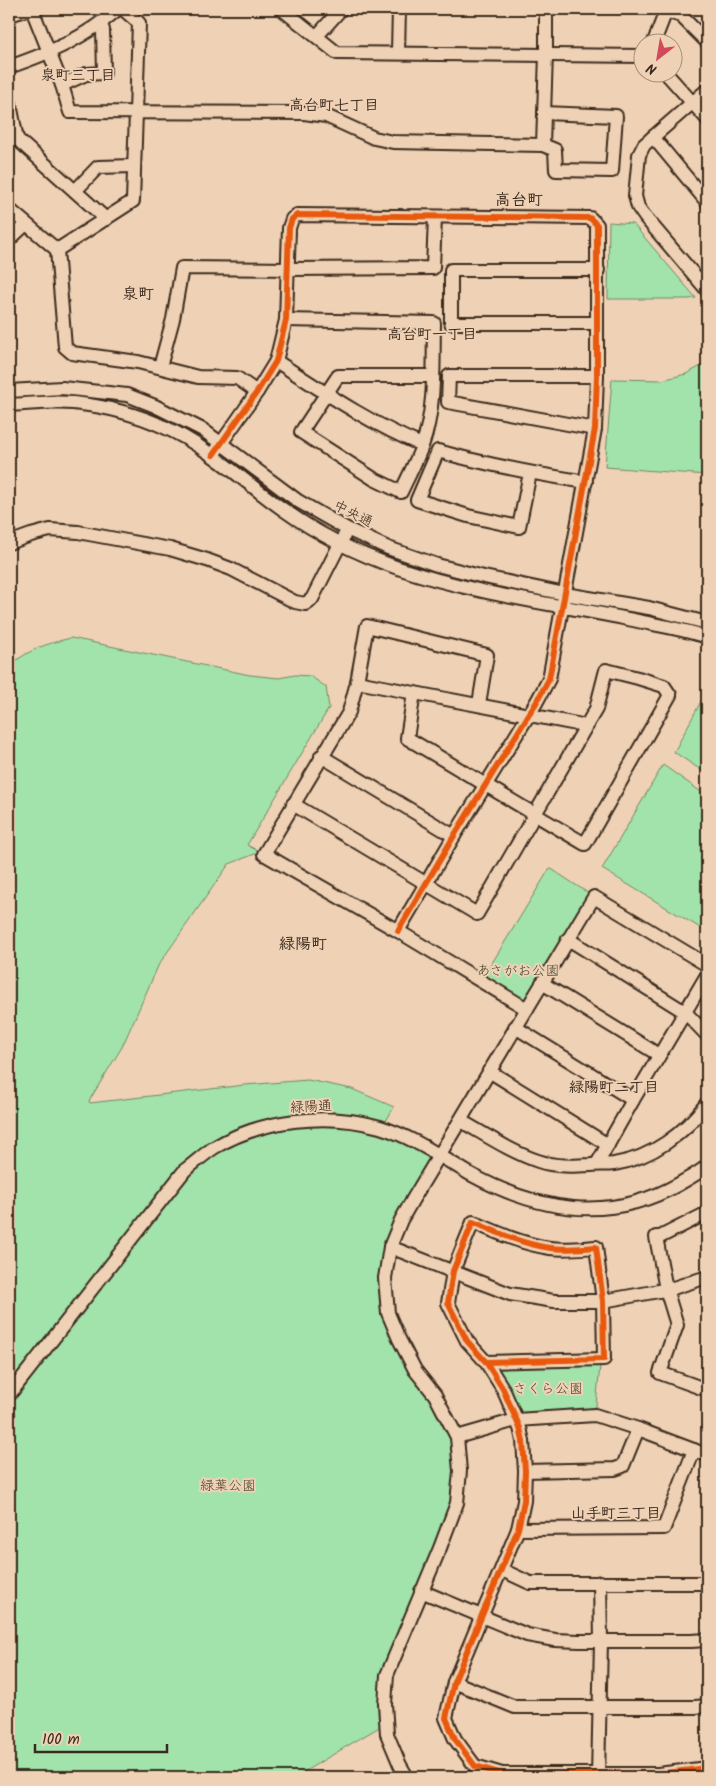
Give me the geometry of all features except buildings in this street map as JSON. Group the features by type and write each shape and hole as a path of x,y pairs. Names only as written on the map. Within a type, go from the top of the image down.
{"street":[{"path":"9,15 30,9 62,85 70,112 304,113 326,116 374,138 393,142 543,145 555,150 556,170 612,170 616,116 544,113"},
{"path":"9,67 49,53 76,40 101,24 118,9"},
{"path":"57,250 133,201 139,23 123,9"},
{"path":"282,9 337,53 398,52 634,56"},
{"path":"317,36 341,9"},
{"path":"398,52 399,9"},
{"path":"543,145 546,9"},
{"path":"658,32 666,11 682,16 707,42"},
{"path":"62,85 86,74 104,73 103,30 101,24"},
{"path":"675,82 707,119"},
{"path":"707,90 644,145 637,162 635,196 638,208 707,290"},
{"path":"9,99 18,139 106,219"},
{"path":"653,137 707,202"},
{"path":"76,191 98,166 134,166"},
{"path":"9,208 57,250 65,347 72,353 160,367 198,377 236,378 257,392"},
{"path":"213,455 276,361 286,320 289,228 292,219 297,215 590,218 597,226 595,430 549,679 398,931"},
{"path":"160,367 173,319 182,268 433,268 435,217"},
{"path":"9,240 26,224"},
{"path":"597,323 450,323 451,270 598,270"},
{"path":"286,320 434,323 432,376 430,411 422,445 401,492 374,479 301,432 338,376 432,376"},
{"path":"276,361 361,416 393,433 422,445"},
{"path":"595,430 448,402 449,376 597,376"},
{"name":"中央通","path":"9,391 62,388 127,395 180,417 203,430 298,501 347,529 388,548 437,565 707,637"},
{"name":"中央通","path":"9,405 56,402 73,403 122,412 163,426 213,455 285,510 340,544 396,567 439,581 483,592 649,608 707,624"},
{"path":"530,473 519,527 468,516 417,500 438,451 475,462 586,482"},
{"path":"9,543 50,530 78,532 170,549 231,569 295,602 304,604 312,599 347,529"},
{"path":"479,704 487,655 367,626 357,682 348,712 264,854 398,931 526,1009"},
{"path":"293,804 477,914 535,814 588,726 596,709 606,670 664,686 670,695 585,844 535,814 407,738 414,693"},
{"path":"357,682 588,726"},
{"path":"321,756 454,836"},
{"path":"407,1777 387,1734 385,1704 387,1675 393,1656 457,1503 460,1471 457,1437 435,1394 415,1370 388,1314 385,1278 390,1247 401,1220 594,897 707,965"},
{"path":"568,939 685,1012 707,1035"},
{"path":"597,1164 707,975"},
{"path":"542,983 659,1055"},
{"path":"515,1027 633,1100"},
{"path":"489,1071 608,1145"},
{"path":"461,1121 508,1148 539,1162 568,1167 613,1164 635,1158 658,1148 688,1126 707,1104"},
{"name":"緑陽通","path":"9,1395 185,1170 214,1148 247,1132 280,1123 330,1119 368,1124 412,1140 470,1174 503,1190 535,1202 570,1208 606,1208 645,1200 668,1190 707,1166"},
{"path":"707,1213 660,1237 656,1237 666,1290 676,1325 660,1374 707,1390"},
{"path":"486,1362 604,1359 602,1301 596,1247 574,1249 544,1247 509,1238 473,1222 453,1271 448,1303 466,1341 486,1362 503,1389 523,1441 526,1471 524,1500 518,1529 454,1682 446,1718 455,1739 475,1766 502,1774 598,1776 658,1774 707,1768"},
{"path":"390,1247 510,1294 554,1301 602,1301 666,1290 707,1277"},
{"path":"457,1437 516,1420 595,1415 707,1455"},
{"path":"526,1471 615,1470 623,1466 638,1429"},
{"path":"518,1529 664,1528 694,1450"},
{"path":"502,1570 530,1583 706,1583 707,1579"},
{"path":"598,1776 601,1641 600,1582"},
{"path":"421,1591 526,1636 555,1640 691,1642 707,1640"},
{"path":"454,1682 515,1707 707,1706"}],"green space":[{"path":"609,222 633,224 696,298 608,299"},
{"path":"707,363 707,475 605,467 612,379 662,380 686,374"},
{"name":"緑葉公園","path":"71,638 250,675 279,678 295,675 310,676 326,687 329,708 247,845 260,852 229,864 159,964 122,1047 89,1101 90,1103 245,1085 308,1080 352,1089 394,1107 382,1128 439,1155 390,1247 388,1313 457,1437 457,1503 393,1656 381,1726 295,1777 9,1777 9,666 38,648"},
{"path":"707,690 707,774 674,752"},
{"path":"663,765 707,796 707,932 602,869"},
{"name":"あさがお公園","path":"550,868 594,897 527,1009 481,981"},
{"name":"さくら公園","path":"604,1359 600,1366 595,1415 516,1420 491,1362"}],"cycle path":[{"path":"213,455 276,361 286,320 289,228 292,219 297,215 590,218 597,225 595,429 549,679 398,931"},
{"path":"486,1362 604,1359 603,1301 596,1247 561,1249 530,1244 510,1238 473,1222 453,1271 448,1303 467,1341 486,1362 503,1389 520,1428 525,1471 524,1501 518,1529 454,1682 446,1718 455,1739 475,1766 502,1774 658,1774 707,1768"}],"district":[{"name":"泉町三丁目","path":"78,76"},
{"name":"高台町七丁目","path":"334,106"},
{"name":"高台町","path":"519,200"},
{"name":"泉町","path":"138,294"},
{"name":"高台町一丁目","path":"432,335"},
{"name":"緑陽町","path":"303,944"},
{"name":"緑陽町二丁目","path":"614,1088"},
{"name":"山手町三丁目","path":"616,1514"}]}
